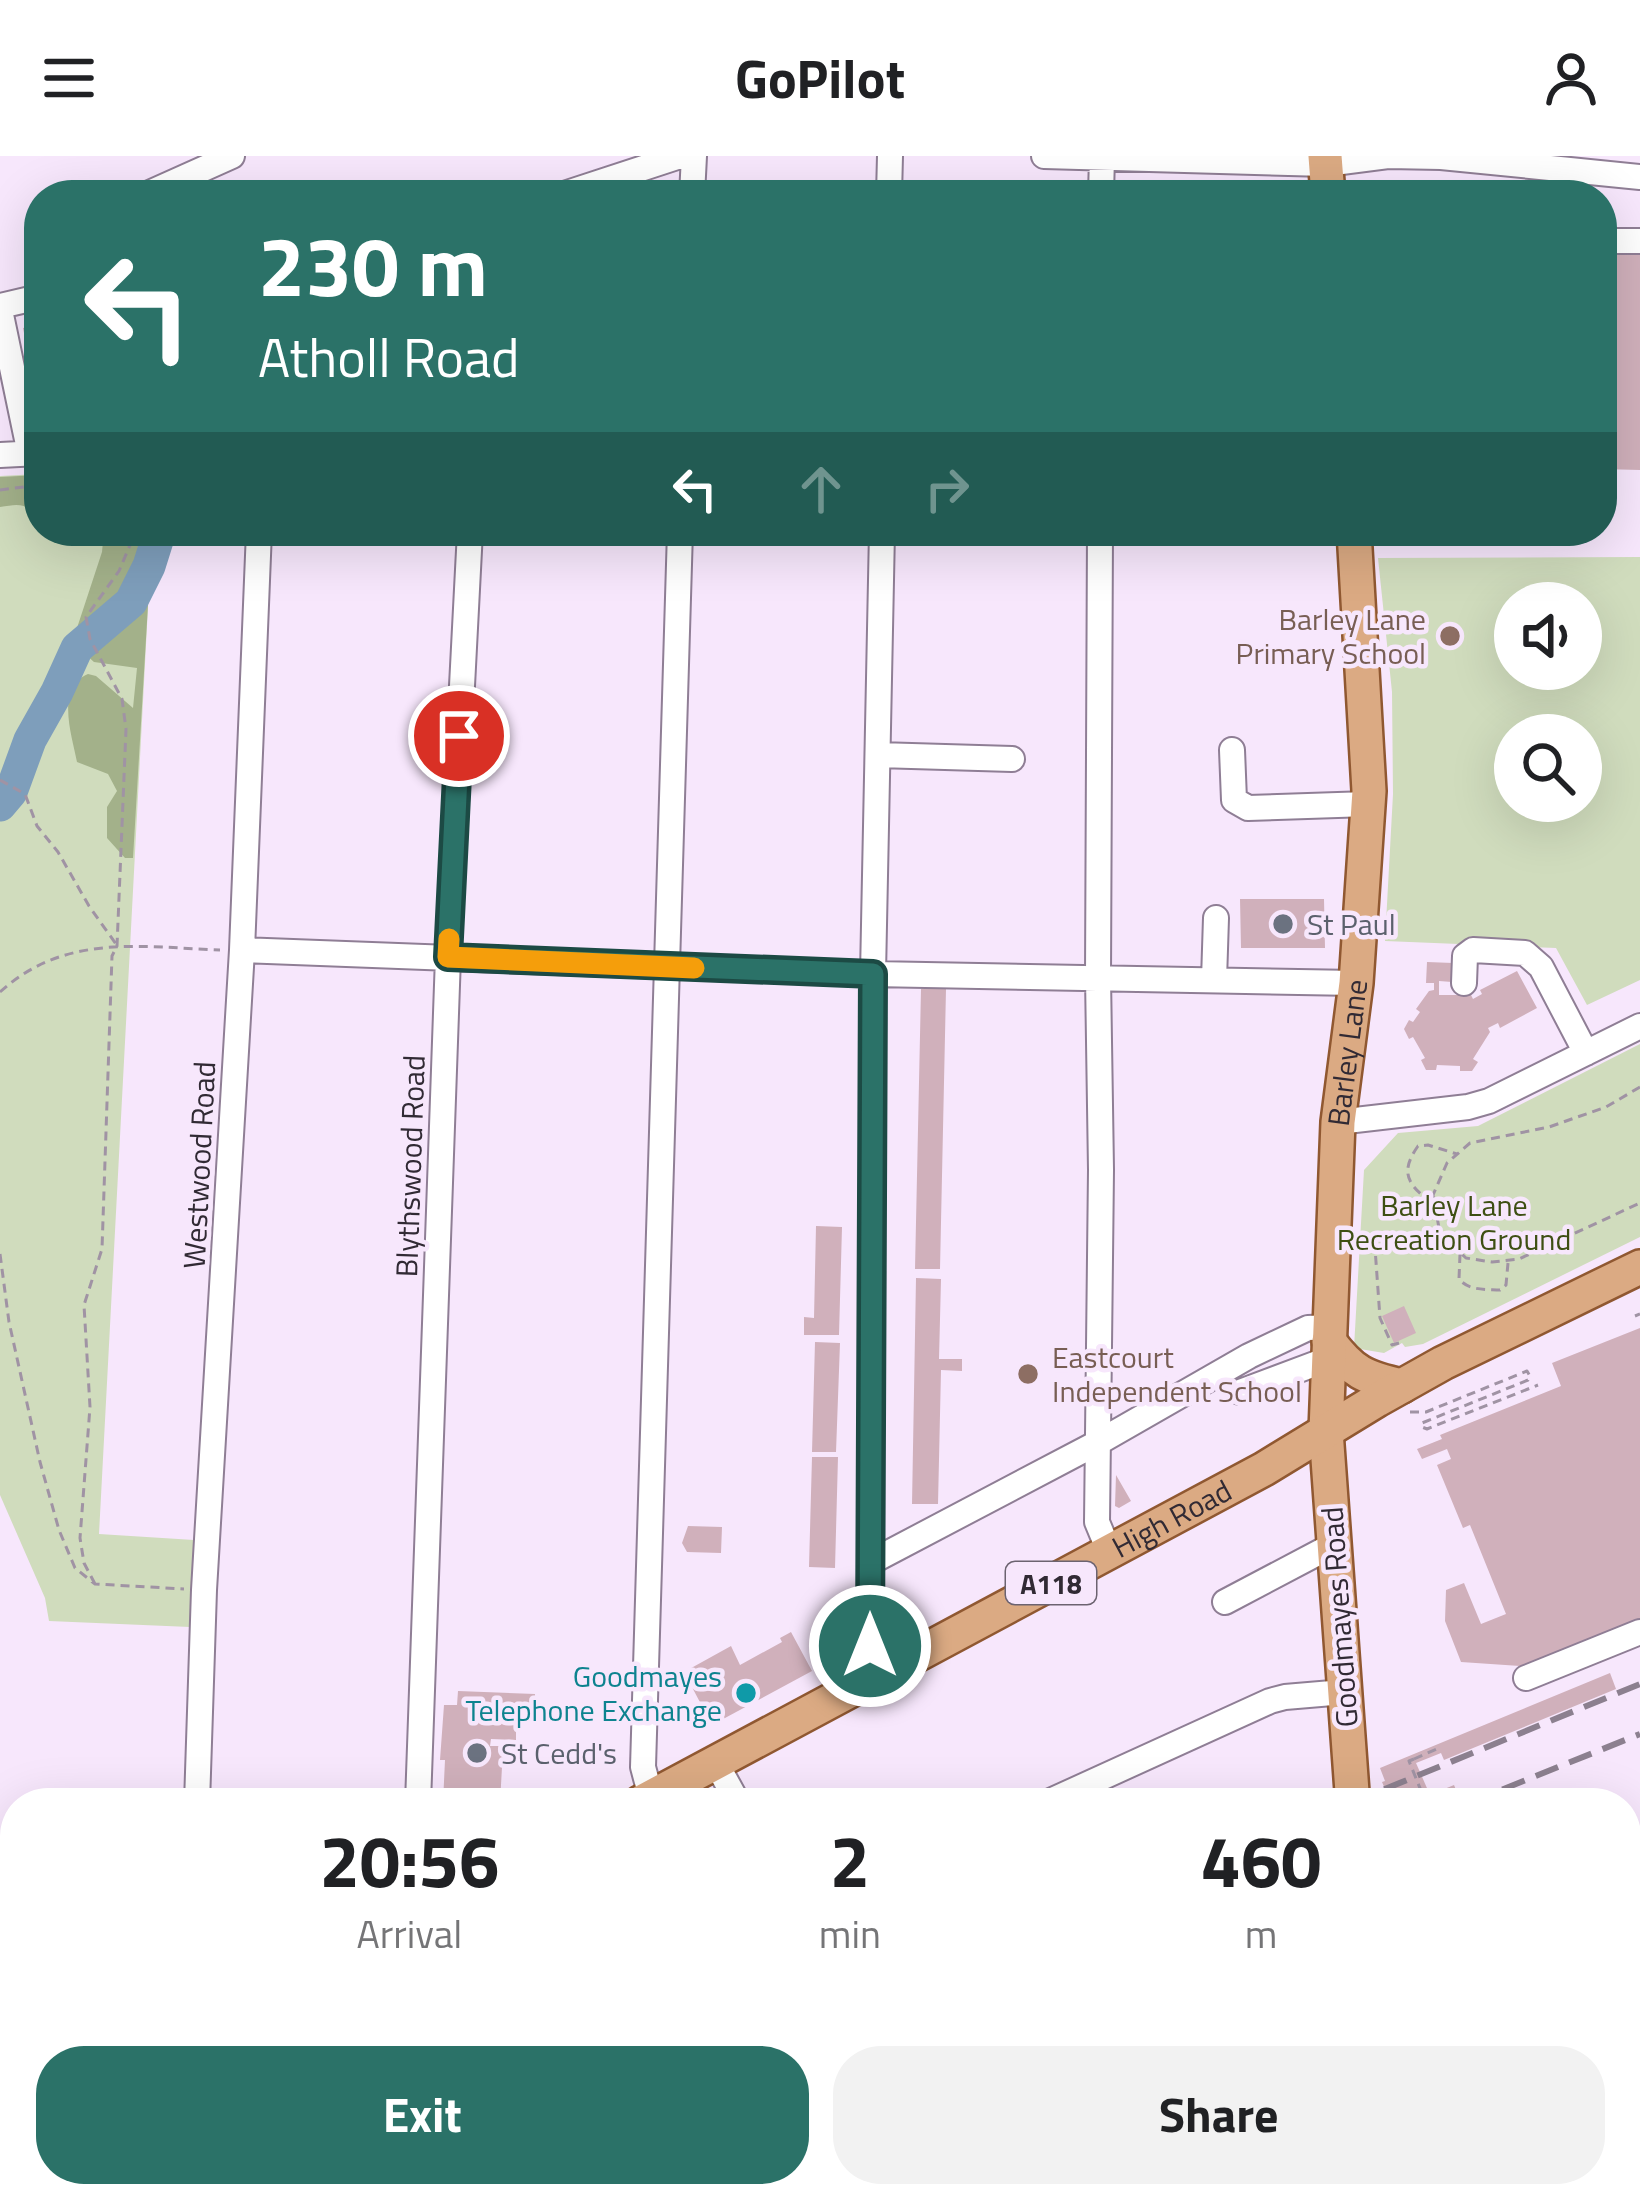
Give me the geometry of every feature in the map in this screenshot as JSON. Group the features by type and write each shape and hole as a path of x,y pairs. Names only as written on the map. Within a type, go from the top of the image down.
{"main road":[{"name":"Barley Lane","path":"1326,1431 1338,1121 1356,983 1368,804 1355,546"},
{"name":"High Road","path":"667,1788 1326,1431 1402,1399 1640,1267"},
{"path":"1329,1342 1357,1372 1402,1399"},
{"name":"Goodmayes Road","path":"1326,1431 1352,1788"}],"street":[{"path":"179,180 232,156"},
{"path":"607,180 680,156"},
{"path":"1044,156 1327,172 1388,156 1441,157 1640,177"},
{"path":"0,308 24,411"},
{"name":"Westwood Road","path":"197,1788 259,546"},
{"name":"Blythswood Road","path":"419,1788 448,957 469,546"},
{"path":"644,1788 679,546"},
{"path":"881,1674 870,1646 873,974 882,546"},
{"path":"1100,546 1097,1522 1109,1551"},
{"path":"1232,750 1234,800 1248,808 1368,804"},
{"path":"878,755 1012,759"},
{"path":"1214,980 1216,918"},
{"path":"242,950 873,974 1356,983"},
{"path":"1464,983 1465,956 1473,950 1525,953 1541,967 1586,1053"},
{"path":"1338,1121 1489,1101 1640,1026"},
{"path":"871,1562 1295,1333 1308,1328 1329,1342 1240,1392"},
{"path":"1225,1602 1333,1544"},
{"path":"1526,1678 1640,1632"},
{"path":"1079,1788 1270,1702 1344,1692"},
{"path":"716,1762 730,1788"}],"path":[{"path":"95,1584 84,1563 80,1538 90,1407 84,1305 101,1249 126,729 124,707 89,637 86,617 119,571 130,546"},
{"path":"2,781 22,791 44,838 58,852 117,946"},
{"path":"0,992 46,961 84,948 242,950"},
{"path":"1640,1087 1606,1107 1550,1127 1470,1143 1448,1163 1432,1195 1439,1228 1460,1252 1466,1258 1492,1262 1519,1259 1640,1203"},
{"path":"1433,1204 1415,1191 1407,1174 1410,1158 1418,1146 1428,1145 1457,1154"},
{"path":"1399,1343 1392,1345 1380,1318 1376,1248 1406,1243 1439,1228"},
{"path":"1460,1252 1459,1279 1473,1288 1500,1290 1506,1285 1508,1260"},
{"path":"0,1253 40,1462 75,1568 95,1584 204,1591"},
{"path":"0,1324 10,1322"},
{"path":"1402,1399 1426,1412 1528,1371 1528,1380 1422,1423 1427,1429 1538,1385"},
{"path":"1420,1788 1409,1761 1439,1748"}],"green space":[{"path":"24,475 24,546 153,546 99,1534 194,1540 190,1627 49,1621 45,1598 0,1495 0,476"},
{"path":"24,476 24,506 0,507 0,477"},
{"path":"103,546 153,546 133,858 125,858 107,838 107,807 117,791 108,774 77,762 68,713 72,690 88,674 133,708 137,668 94,662 84,653 76,631"},
{"name":"Barley Lane Primary School","path":"1640,557 1640,980 1587,1005 1556,948 1385,941 1393,794 1392,692 1378,558"},
{"name":"Barley Lane Recreation Ground","path":"1640,1044 1640,1237 1423,1344 1405,1347 1402,1343 1384,1353 1354,1348 1364,1170 1398,1133 1478,1126"}],"building":[{"path":"1617,250 1640,251 1640,470 1617,469"},
{"name":"St Paul","path":"1240,899 1324,899 1325,948 1241,948"},
{"path":"1427,962 1453,963 1452,982 1439,981 1439,995 1471,995 1473,999 1482,994 1480,990 1517,971 1537,1008 1500,1028 1498,1023 1488,1028 1472,1071 1437,1065 1436,1070 1426,1070 1421,1060 1425,1058 1404,1029 1434,990 1434,983 1426,983"},
{"path":"921,989 946,989 940,1269 915,1269"},
{"path":"816,1226 842,1227 839,1335 804,1335 804,1317 814,1318"},
{"path":"916,1278 941,1279 939,1359 962,1359 962,1371 941,1370 938,1504 912,1504"},
{"path":"1404,1306 1416,1333 1394,1343 1382,1316"},
{"path":"1640,1328 1640,1620 1524,1676 1520,1666 1461,1662 1445,1621 1446,1590 1464,1583 1481,1624 1506,1614 1470,1525 1463,1528 1437,1465 1451,1459 1447,1449 1422,1459 1417,1449 1442,1439 1440,1435 1561,1386 1552,1363"},
{"path":"815,1342 840,1343 836,1452 812,1452"},
{"path":"812,1457 838,1457 835,1568 809,1567"},
{"path":"1116,1475 1131,1501 1119,1508 1115,1506"},
{"path":"688,1526 722,1527 721,1553 687,1552 682,1543"},
{"name":"Goodmayes Telephone Exchange","path":"791,1632 812,1671 712,1725 684,1672 731,1646 740,1665"},
{"path":"1610,1673 1616,1689 1444,1760 1441,1753 1416,1763 1427,1788 1385,1788 1380,1768"},
{"name":"St Cedd's","path":"458,1691 535,1694 534,1721 516,1720 516,1740 491,1739 490,1746 514,1746 513,1767 502,1767 501,1788 444,1788 445,1760 440,1760 444,1705 457,1705"}],"waterway":[{"path":"0,805 11,792 30,740 77,648 131,602 155,546"}],"railway":[{"path":"1387,1788 1640,1684"},
{"path":"1506,1788 1640,1734"}],"slow traffic":[{"path":"449,939 448,957 694,968"}],"place":[{"name":"Barley Lane Primary School","path":"1450,636"},
{"name":"St Paul","path":"1283,924"},
{"name":"Eastcourt Independent School","path":"1028,1374"},
{"name":"Goodmayes Telephone Exchange","path":"746,1693"},
{"name":"St Cedd's","path":"477,1753"}],"route":[{"path":"459,736 448,957 873,974 870,1646"}]}
